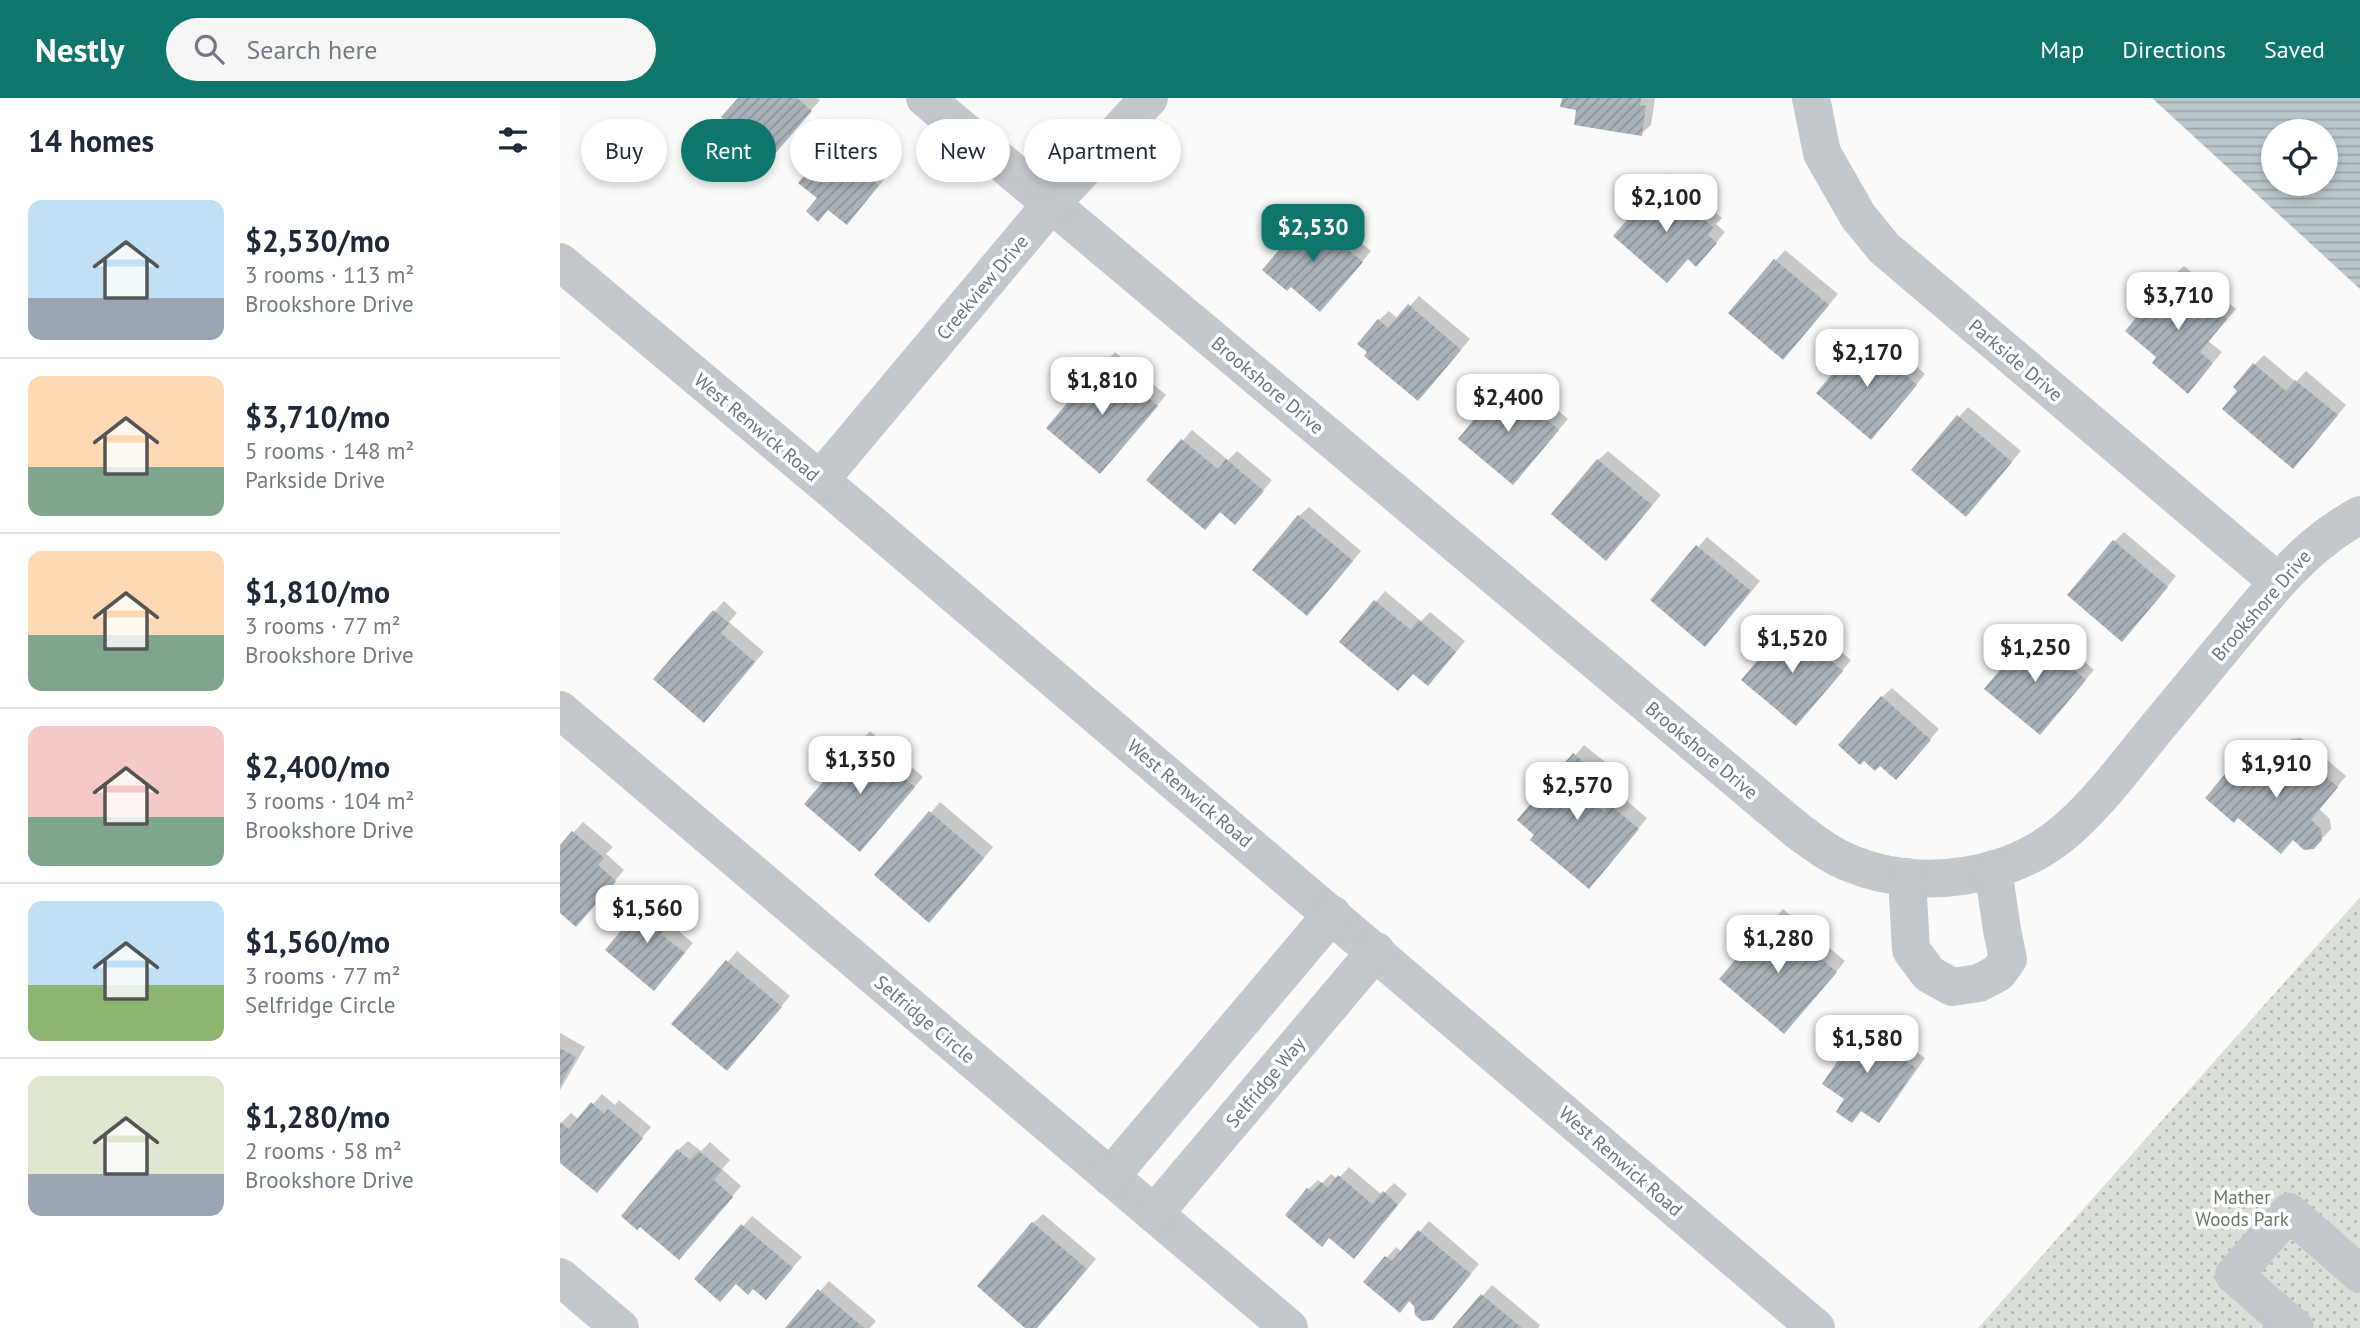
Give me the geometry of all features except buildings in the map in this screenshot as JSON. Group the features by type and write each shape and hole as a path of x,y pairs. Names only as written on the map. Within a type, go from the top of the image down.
{"street":[{"name":"Brookshore Drive","path":"925,98 1798,831 1851,864 1880,873 1944,878 1993,869 2026,857 2049,844 2087,811 2278,582 2315,544 2360,515"},
{"name":"Creekview Drive","path":"820,480 1052,204 1149,98"},
{"name":"Parkside Drive","path":"1811,98 1822,153 1858,216 1884,248 2278,582"},
{"name":"West Renwick Road","path":"560,262 1376,951 1816,1328"},
{"name":"Selfridge Circle","path":"560,710 1289,1328"},
{"path":"1907,877 1911,950 1929,974 1952,987 1979,983 1998,973 2008,959 1993,869"},
{"path":"1110,1177 1332,914"},
{"name":"Selfridge Way","path":"1154,1214 1376,951"},
{"path":"2295,1328 2234,1275 2289,1212 2360,1274"},
{"path":"560,1278 620,1328"}],"green space":[{"name":"Mather Woods Park","path":"2360,897 2360,1328 1978,1328"}],"shaded area":[{"path":"2152,98 2360,98 2360,289"}]}
